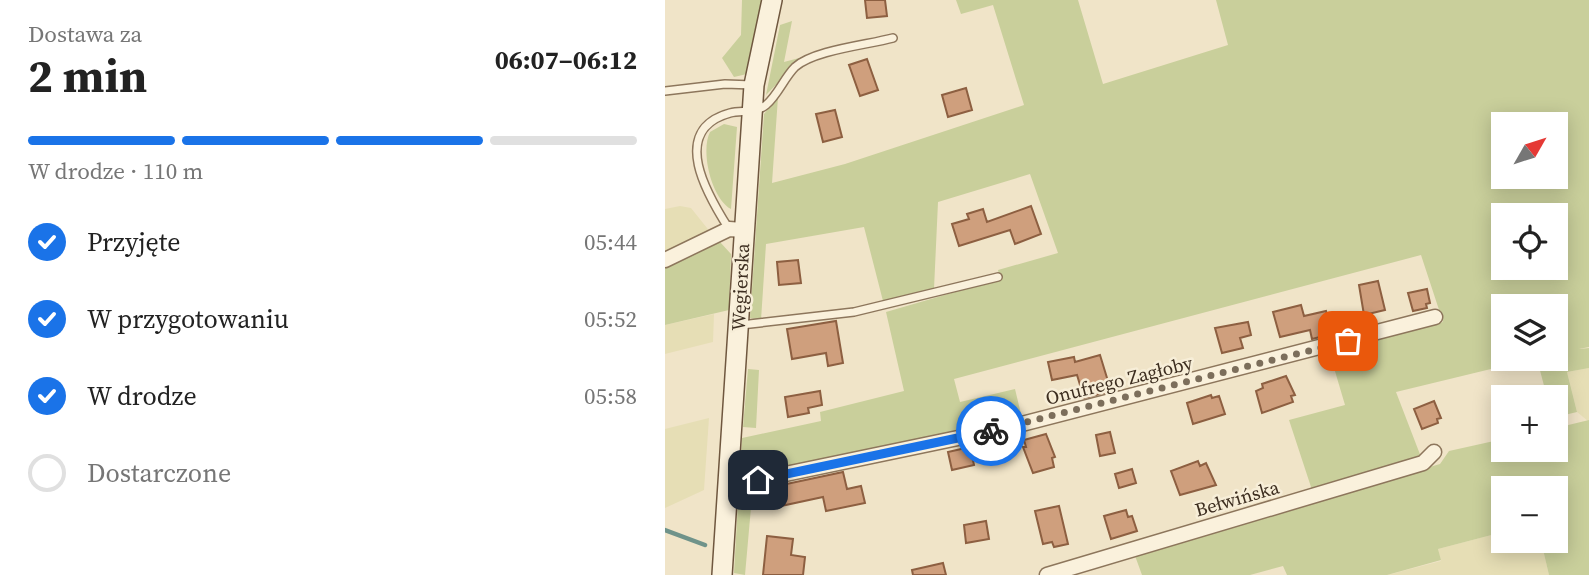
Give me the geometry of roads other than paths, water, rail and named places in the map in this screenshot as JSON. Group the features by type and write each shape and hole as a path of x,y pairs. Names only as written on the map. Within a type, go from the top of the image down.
{"main road":[{"name":"Węgierska","path":"722,575 737,326 736,230 754,85 772,0"}],"street":[{"path":"665,260 736,230"},
{"name":"Onufrego Zagłoby","path":"728,486 1006,428 1436,317"},
{"name":"Bełwińska","path":"1047,575 1423,463 1434,452"}],"lane":[{"path":"736,230 699,175 696,151 702,132 715,120 730,113 752,111 768,104 799,64 893,38"},
{"path":"665,91 726,84 754,85"},
{"path":"737,326 854,312 998,276"}],"waterway":[{"path":"665,530 705,545"}]}
